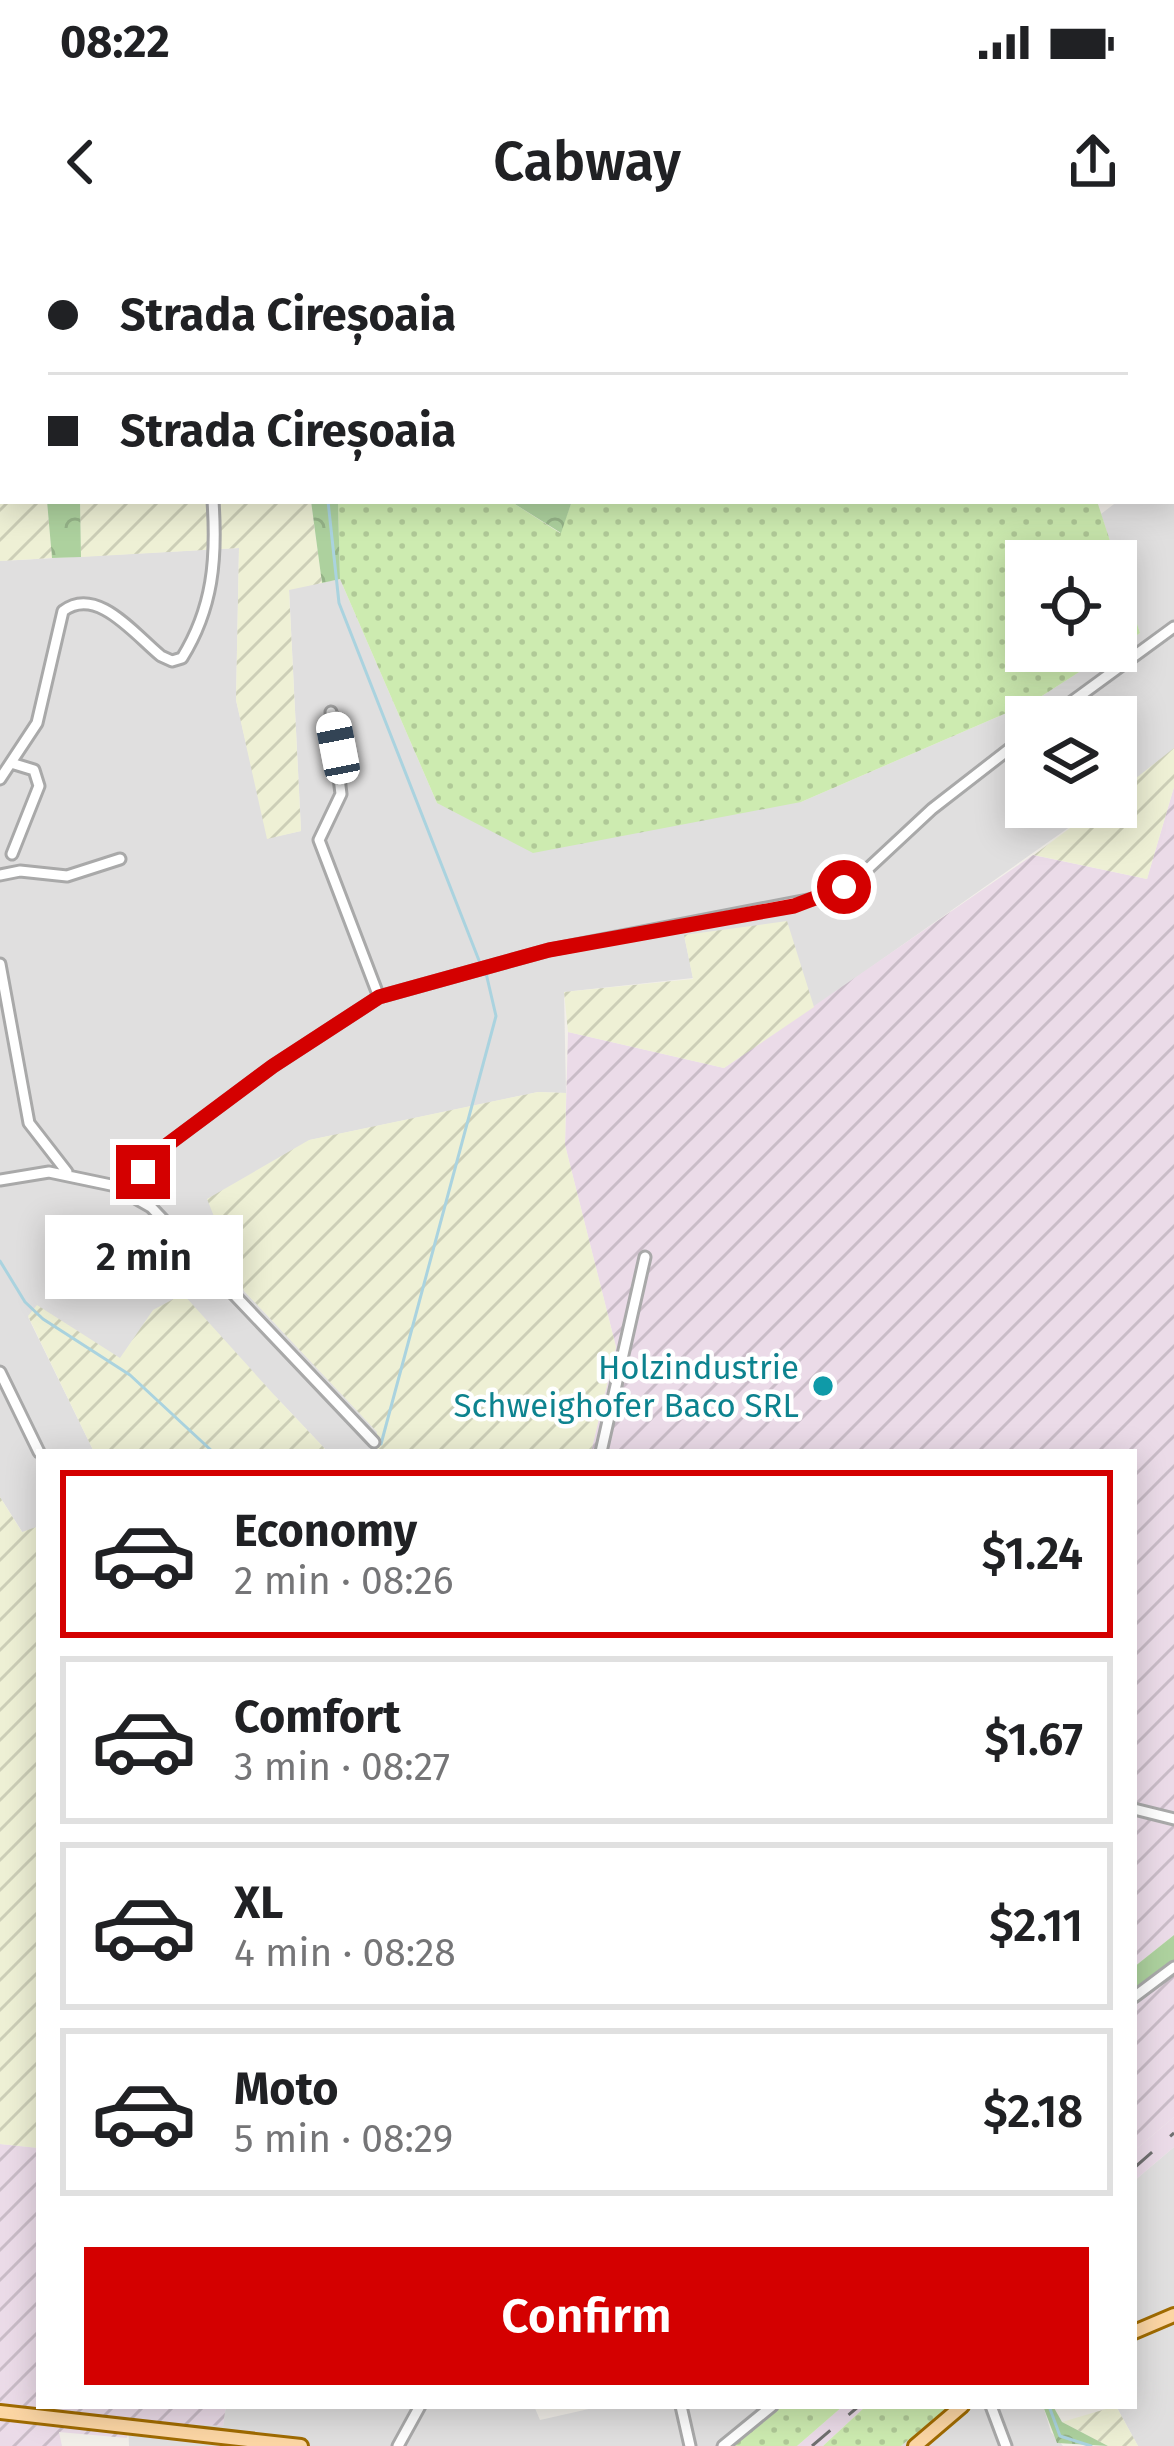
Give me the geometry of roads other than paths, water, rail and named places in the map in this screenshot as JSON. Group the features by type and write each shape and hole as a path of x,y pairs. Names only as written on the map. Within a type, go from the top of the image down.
{"main road":[{"path":"1137,2331 1174,2314"},
{"path":"915,2446 958,2409"},
{"path":"0,2412 301,2446"}],"street":[{"path":"0,779 37,723 63,611 71,605 88,602 103,607 160,656 172,662 182,658 212,592 213,504"},
{"path":"1081,696 1174,628"},
{"path":"331,712 341,794 320,840 379,997"},
{"path":"111,1185 128,1182 167,1145 273,1066 379,997 549,950 823,897 859,877 932,808 1005,752"},
{"path":"11,763 34,770 39,786 11,854"},
{"path":"0,875 20,871 67,876 120,860"},
{"path":"0,964 29,1123 67,1172"},
{"path":"3,1181 67,1172 111,1185 151,1207 374,1442"},
{"path":"602,1449 645,1257"},
{"path":"0,1372 38,1449"},
{"path":"1137,1810 1174,1819"},
{"path":"1137,1995 1174,1967"},
{"path":"398,2446 418,2409"},
{"path":"682,2409 688,2444"},
{"path":"723,2446 768,2409"},
{"path":"992,2409 1006,2446"}],"waterway":[{"path":"328,504 339,603 480,963"},
{"path":"381,1444 496,1016 486,973"},
{"path":"0,1261 25,1302 43,1319 130,1375 210,1449"},
{"path":"1050,2409 1060,2436 1091,2446"}],"railway":[{"path":"1137,2165 1174,2133"},
{"path":"812,2446 855,2409"}],"place":[{"name":"Holzindustrie Schweighofer Baco SRL","path":"823,1386"}]}
